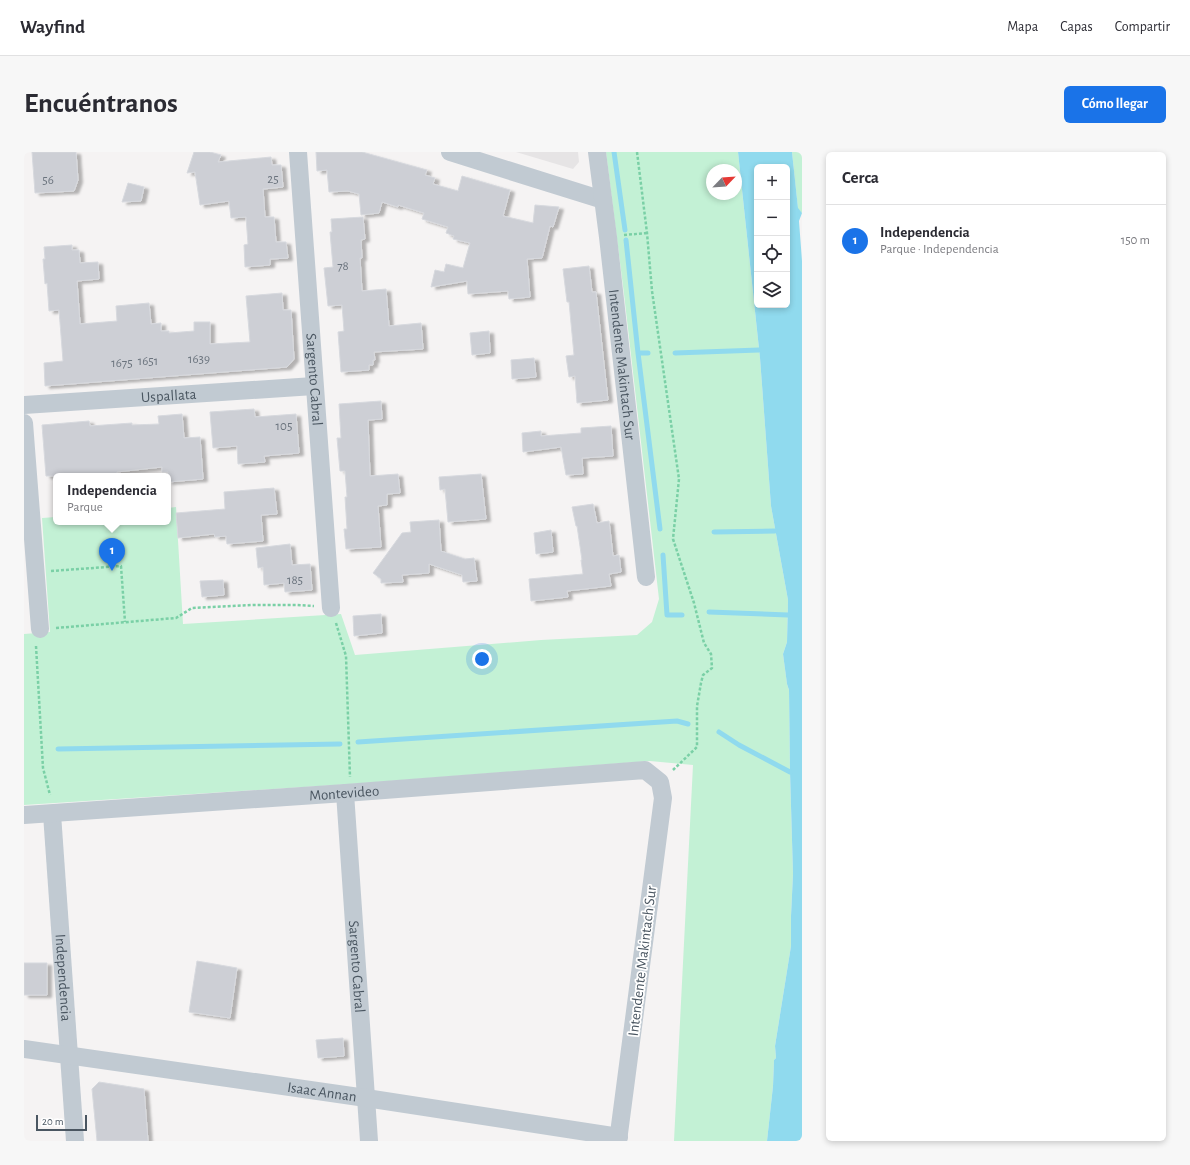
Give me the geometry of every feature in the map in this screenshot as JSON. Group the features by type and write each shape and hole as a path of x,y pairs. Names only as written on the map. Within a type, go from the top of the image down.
{"street":[{"name":"Sargento Cabral","path":"298,152 331,608"},
{"path":"450,152 603,200"},
{"name":"Intendente Makintach Sur","path":"597,152 646,577"},
{"name":"Uspallata","path":"24,405 314,386"},
{"path":"24,423 40,629"},
{"name":"Montevideo","path":"24,815 345,793 645,770 660,782"},
{"name":"Intendente Makintach Sur","path":"619,1139 663,798 660,782"},
{"name":"Sargento Cabral","path":"345,793 369,1141"},
{"name":"Independencia","path":"52,814 75,1141"},
{"name":"Isaac Annan","path":"24,1049 366,1098 619,1139"}],"path":[{"path":"637,152 652,290 679,479 674,539 694,603 704,643 711,654 712,668 703,675 701,683 697,706 697,747 660,782"},
{"path":"626,235 647,233"},
{"path":"51,571 121,566 125,622"},
{"path":"52,814 50,791 44,768 35,635 40,629 176,618 192,608 297,605 331,608 346,656 350,780 345,793"}],"shaded area":[{"path":"516,152 578,152 579,162 573,169"}],"green space":[{"path":"606,152 738,152 739,164 706,164 706,200 742,200 742,189 760,358 771,506 788,600 787,642 783,654 789,690 793,874 791,946 775,1046 776,1058 774,1060 773,1086 767,1141 674,1141 693,765 650,761 351,784 24,805 24,634 50,632 42,518 53,517 53,525 171,525 171,508 176,507 183,624 341,614 355,655 541,640 637,635 652,622 659,599"},
{"path":"792,152 802,152 802,213 798,209"}],"water":[{"path":"738,152 792,152 798,208 802,213 799,221 802,261 802,1141 767,1141 773,1086 774,1060 776,1058 775,1046 791,946 793,874 789,690 783,654 787,642 788,600 771,506 760,358 755,308 790,308 790,164 754,164 754,302 742,189 742,164 739,164"}],"building":[{"path":"32,152 76,152 78,180 74,191 35,193"},
{"path":"194,152 210,152 221,155 218,162 271,157 272,165 281,165 283,187 263,189 265,217 274,217 276,242 286,242 288,258 270,259 270,265 245,267 244,245 248,244 246,217 231,218 229,201 200,205 195,172 187,173"},
{"path":"316,152 362,152 427,170 425,175 435,178 433,184 458,191 462,176 510,190 503,216 533,223 535,205 559,207 553,227 550,226 542,258 527,259 530,297 509,299 508,291 468,294 467,281 431,287 435,270 444,272 446,264 463,268 470,243 453,239 454,236 446,233 448,227 422,219 424,213 398,205 398,207 382,202 379,213 361,215 359,194 348,191 329,192 327,170 317,171"},
{"path":"128,183 144,187 141,201 122,202"},
{"path":"363,217 365,239 361,240 362,258 360,258 362,291 386,289 389,326 421,323 423,349 374,352 375,360 373,360 373,365 369,365 369,370 341,372 338,332 344,331 342,305 328,306 324,268 333,267 330,232 332,232 331,219"},
{"path":"72,245 72,250 79,250 80,263 98,262 99,279 77,281 80,324 117,321 116,306 149,303 151,324 161,323 161,331 169,331 169,333 194,331 194,322 210,322 210,344 250,342 246,296 282,293 283,310 291,310 294,359 287,367 45,386 44,363 63,361 59,310 49,311 47,283 45,284 43,259 45,259 44,247"},
{"path":"589,266 592,292 596,292 608,400 577,403 575,376 569,377 566,356 574,355 569,302 567,302 563,269"},
{"path":"489,331 490,353 472,355 470,333"},
{"path":"534,358 536,377 512,379 511,360"},
{"path":"381,401 382,419 368,420 370,476 398,474 400,493 387,494 387,505 378,506 381,547 346,549 344,529 347,529 345,471 340,471 337,438 341,438 339,404"},
{"path":"254,409 255,417 296,414 299,453 264,456 265,462 238,464 237,446 213,448 210,412"},
{"path":"182,414 184,438 200,437 203,479 171,482 171,473 162,472 162,467 117,473 53,473 53,476 46,476 42,425 89,421 90,426 132,423 132,425 159,424 158,416"},
{"path":"611,426 613,456 582,458 583,474 566,475 561,447 523,452 522,433 541,431 541,436 581,433 581,428"},
{"path":"481,474 486,519 448,522 445,489 440,490 439,477"},
{"path":"274,488 277,514 261,515 263,541 227,544 226,536 215,537 214,534 178,538 176,513 225,509 224,492"},
{"path":"593,504 597,523 609,521 613,556 619,555 621,572 609,574 611,586 567,591 568,597 531,601 529,579 583,574 577,526 572,507"},
{"path":"439,520 441,551 465,559 474,558 477,581 463,582 462,575 429,564 429,573 402,575 403,582 381,583 381,579 373,573 402,533 411,532 410,522"},
{"path":"551,530 553,552 536,554 534,533"},
{"path":"290,544 292,565 310,564 312,590 285,592 284,583 264,585 263,567 258,568 256,548"},
{"path":"223,580 224,595 202,597 200,581"},
{"path":"381,614 382,633 354,636 353,616"},
{"path":"197,961 237,968 230,1018 189,1012"},
{"path":"24,963 47,963 47,995 24,995"},
{"path":"343,1038 344,1056 318,1058 316,1040"},
{"path":"99,1082 144,1089 148,1141 97,1141 92,1089"}],"waterway":[{"path":"614,152 625,230"},
{"path":"626,240 638,353 660,529"},
{"path":"675,353 759,350"},
{"path":"638,353 648,353"},
{"path":"714,532 775,531"},
{"path":"663,555 667,615 682,615"},
{"path":"709,612 788,615"},
{"path":"358,742 677,721 688,724"},
{"path":"719,732 739,745 790,772"},
{"path":"58,749 340,744"}],"place":[{"name":"Independencia","path":"112,571"}]}
